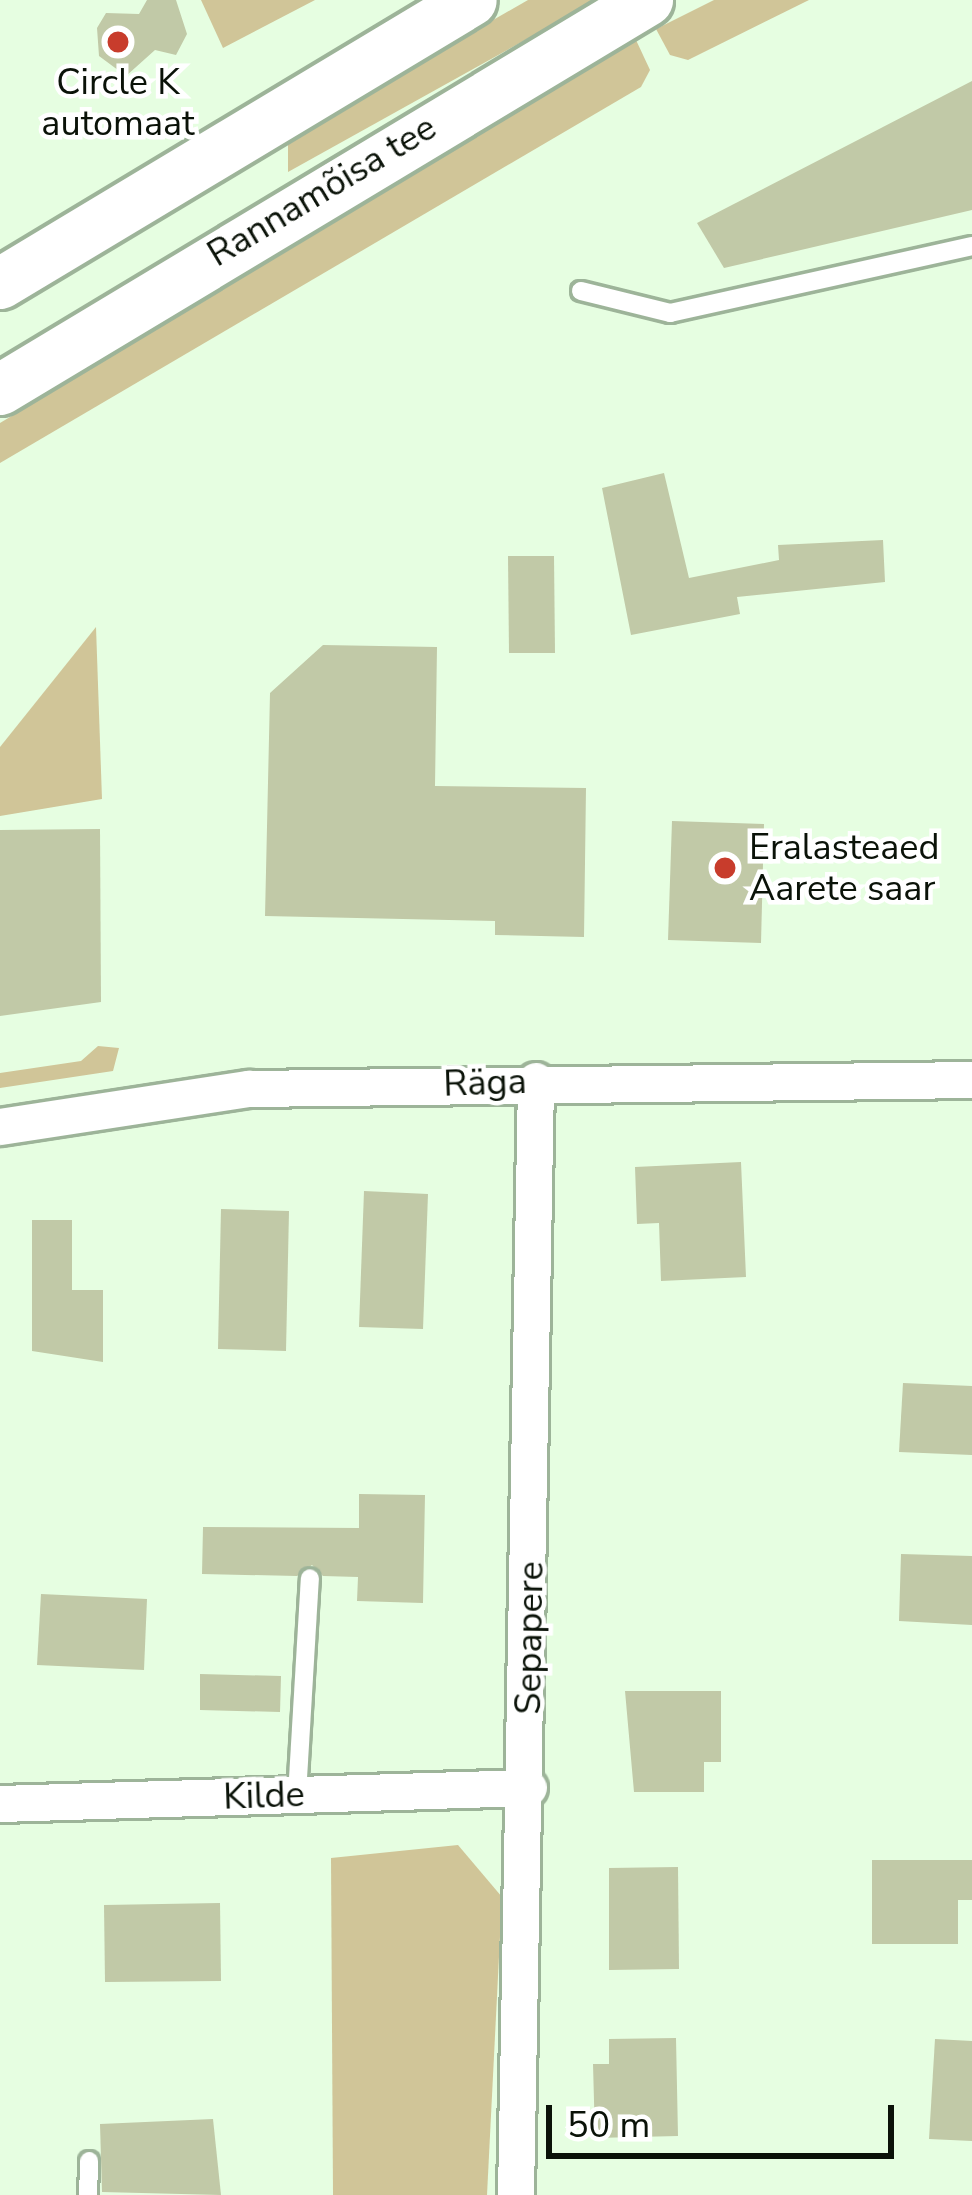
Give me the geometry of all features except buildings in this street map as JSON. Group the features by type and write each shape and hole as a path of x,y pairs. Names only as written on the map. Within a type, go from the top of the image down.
{"main road":[{"path":"0,283 471,0"},
{"name":"Rannamõisa tee","path":"0,388 647,0"}],"street":[{"name":"Räga","path":"0,1127 248,1089 972,1080"},
{"name":"Sepapere","path":"516,2195 529,1788 536,1082"},
{"name":"Kilde","path":"0,1804 529,1788"}],"lane":[{"path":"581,292 670,313 972,246"},
{"path":"297,1795 310,1578"},
{"path":"88,2195 89,2162"}],"shaded area":[{"path":"201,0 315,0 223,48"},
{"path":"528,0 597,0 288,172 288,138"},
{"path":"714,0 809,0 688,60 670,55 656,29"},
{"path":"636,40 650,70 641,87 0,463 0,423"},
{"path":"96,627 102,799 0,816 0,747"},
{"path":"98,1046 119,1048 113,1071 0,1088 0,1073 81,1061"},
{"path":"458,1845 502,1897 487,2195 333,2195 331,1858"}],"place":[{"name":"Circle K automaat","path":"118,42"},
{"name":"Eralasteaed Aarete saar","path":"725,868"}]}
